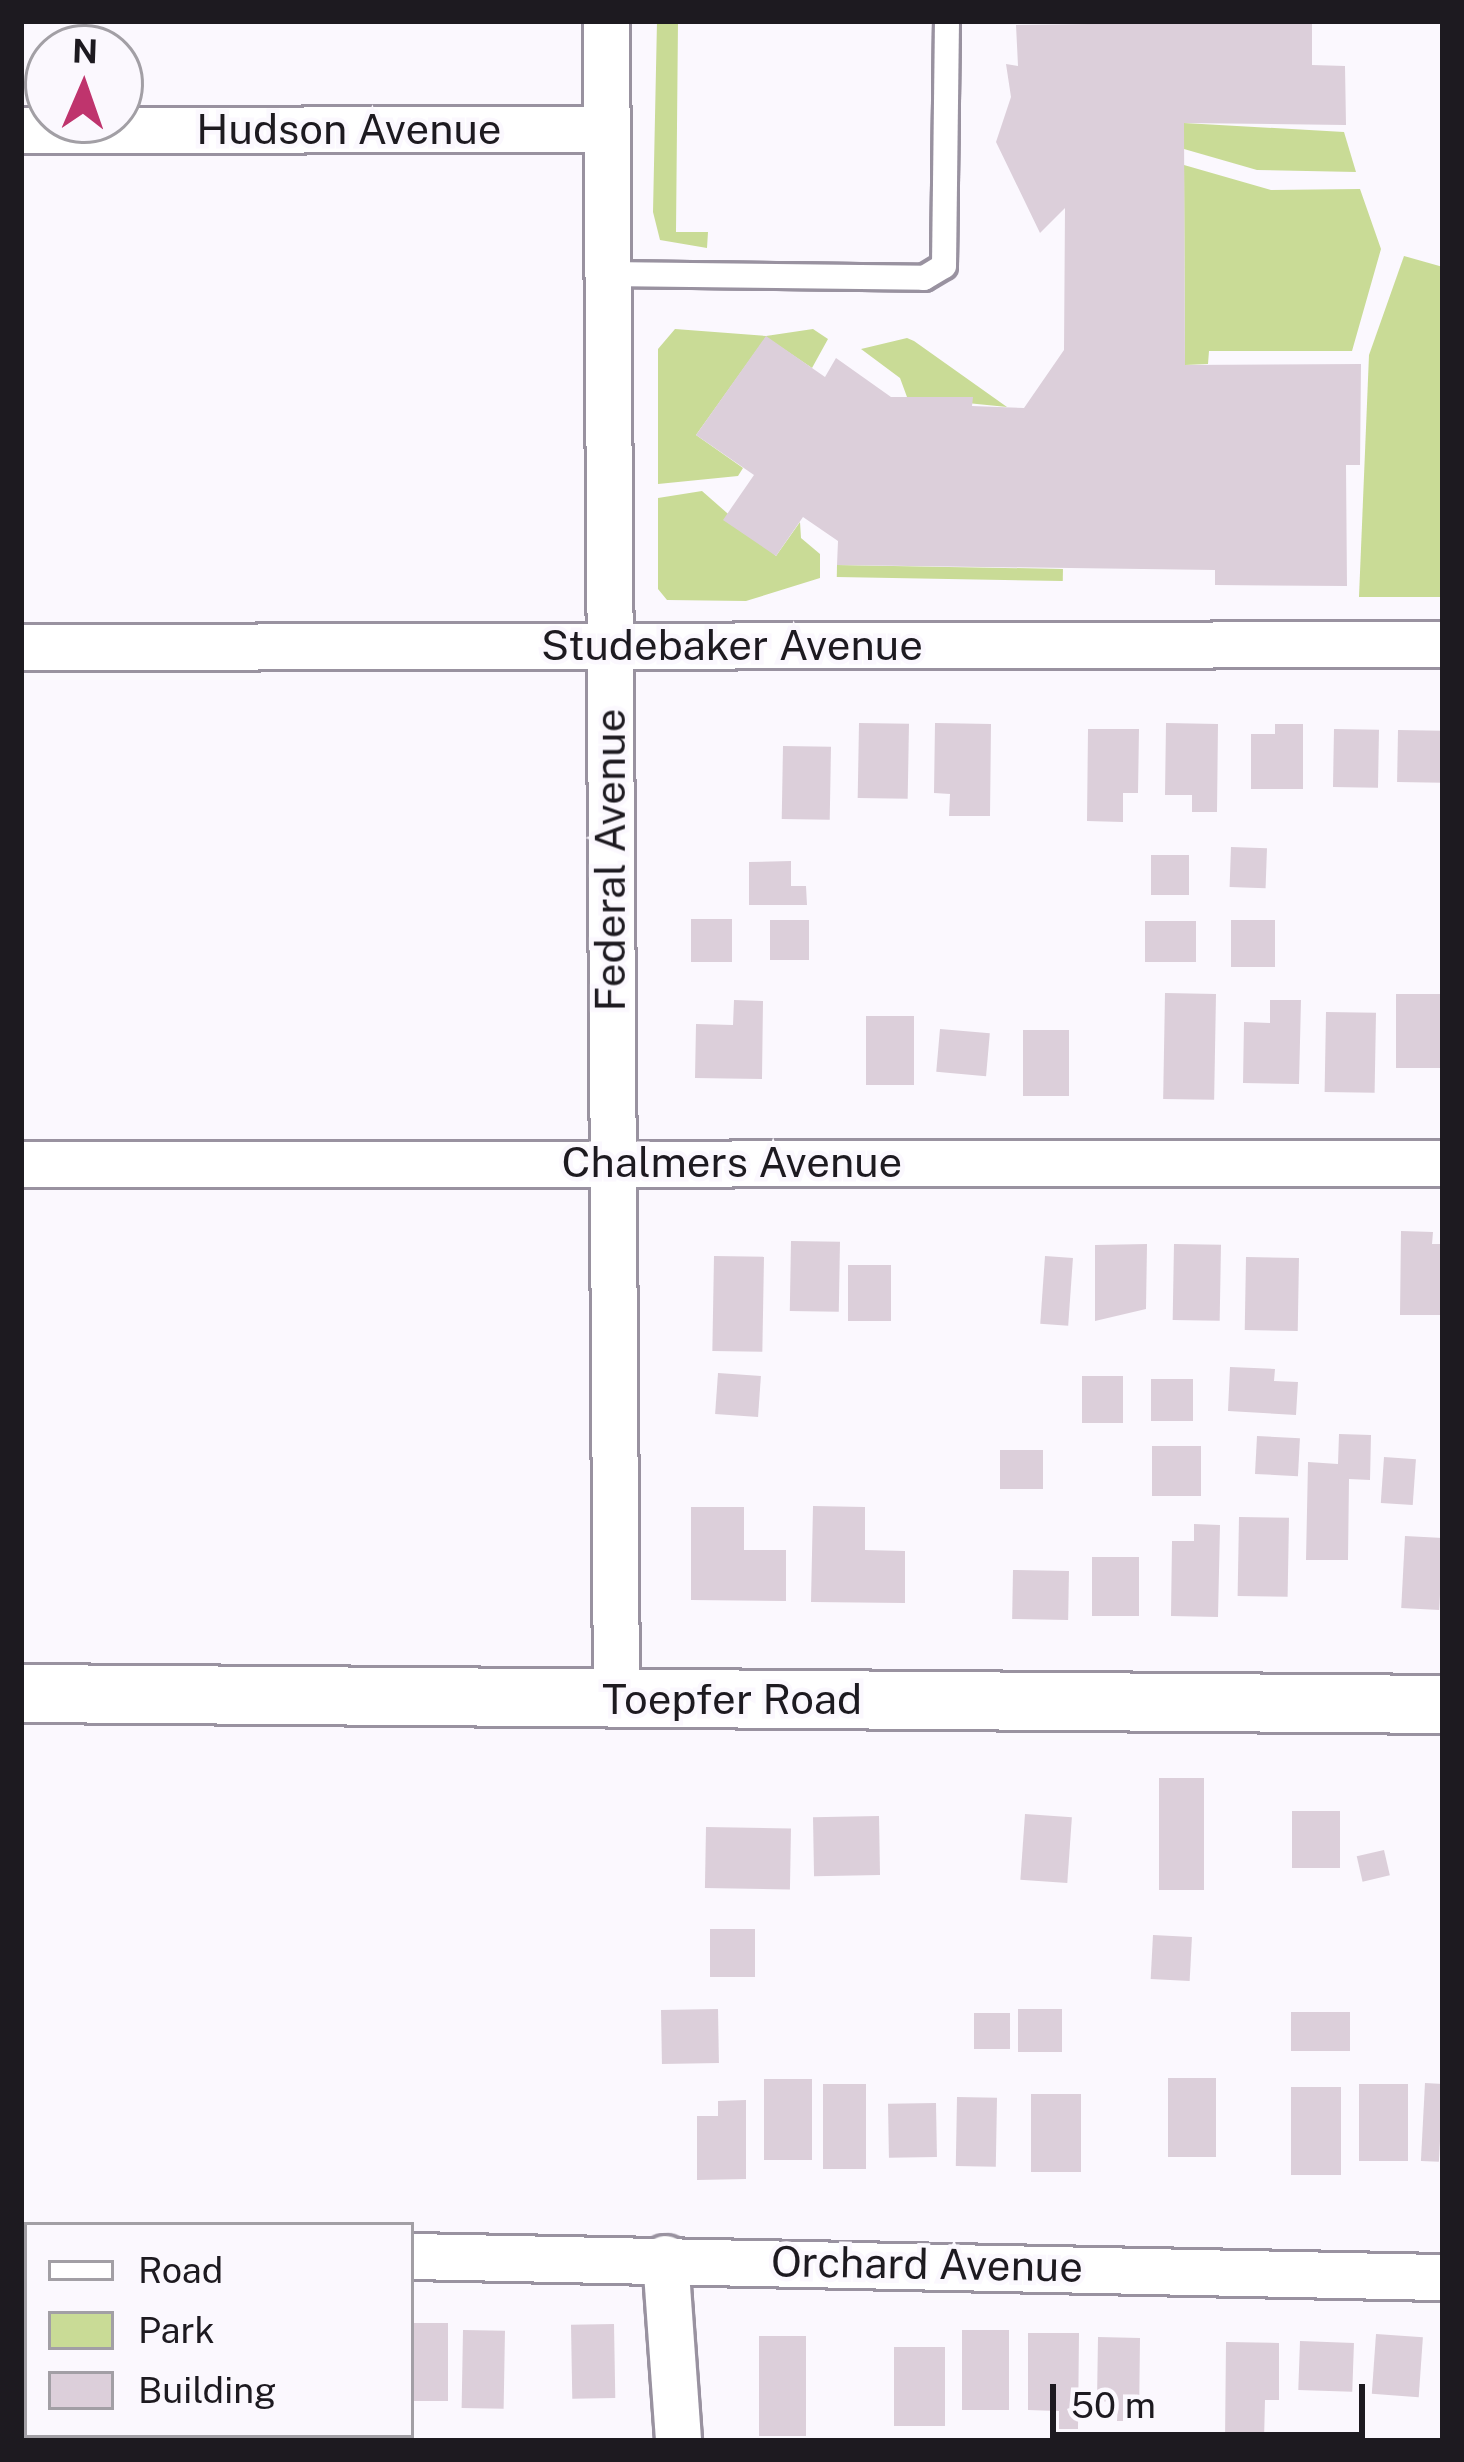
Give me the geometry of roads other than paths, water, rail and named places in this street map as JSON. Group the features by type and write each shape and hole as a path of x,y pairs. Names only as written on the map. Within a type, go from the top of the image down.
{"street":[{"name":"Federal Avenue","path":"606,21 616,1698"},
{"name":"Hudson Avenue","path":"21,130 605,129"},
{"name":"Studebaker Avenue","path":"21,646 1443,644"},
{"name":"Chalmers Avenue","path":"21,1164 1443,1163"},
{"name":"Toepfer Road","path":"21,1694 1443,1704"},
{"name":"Orchard Avenue","path":"414,2256 1443,2277"},
{"path":"665,2258 678,2441"}],"lane":[{"path":"607,274 925,278 944,266 948,246 947,21"}]}
